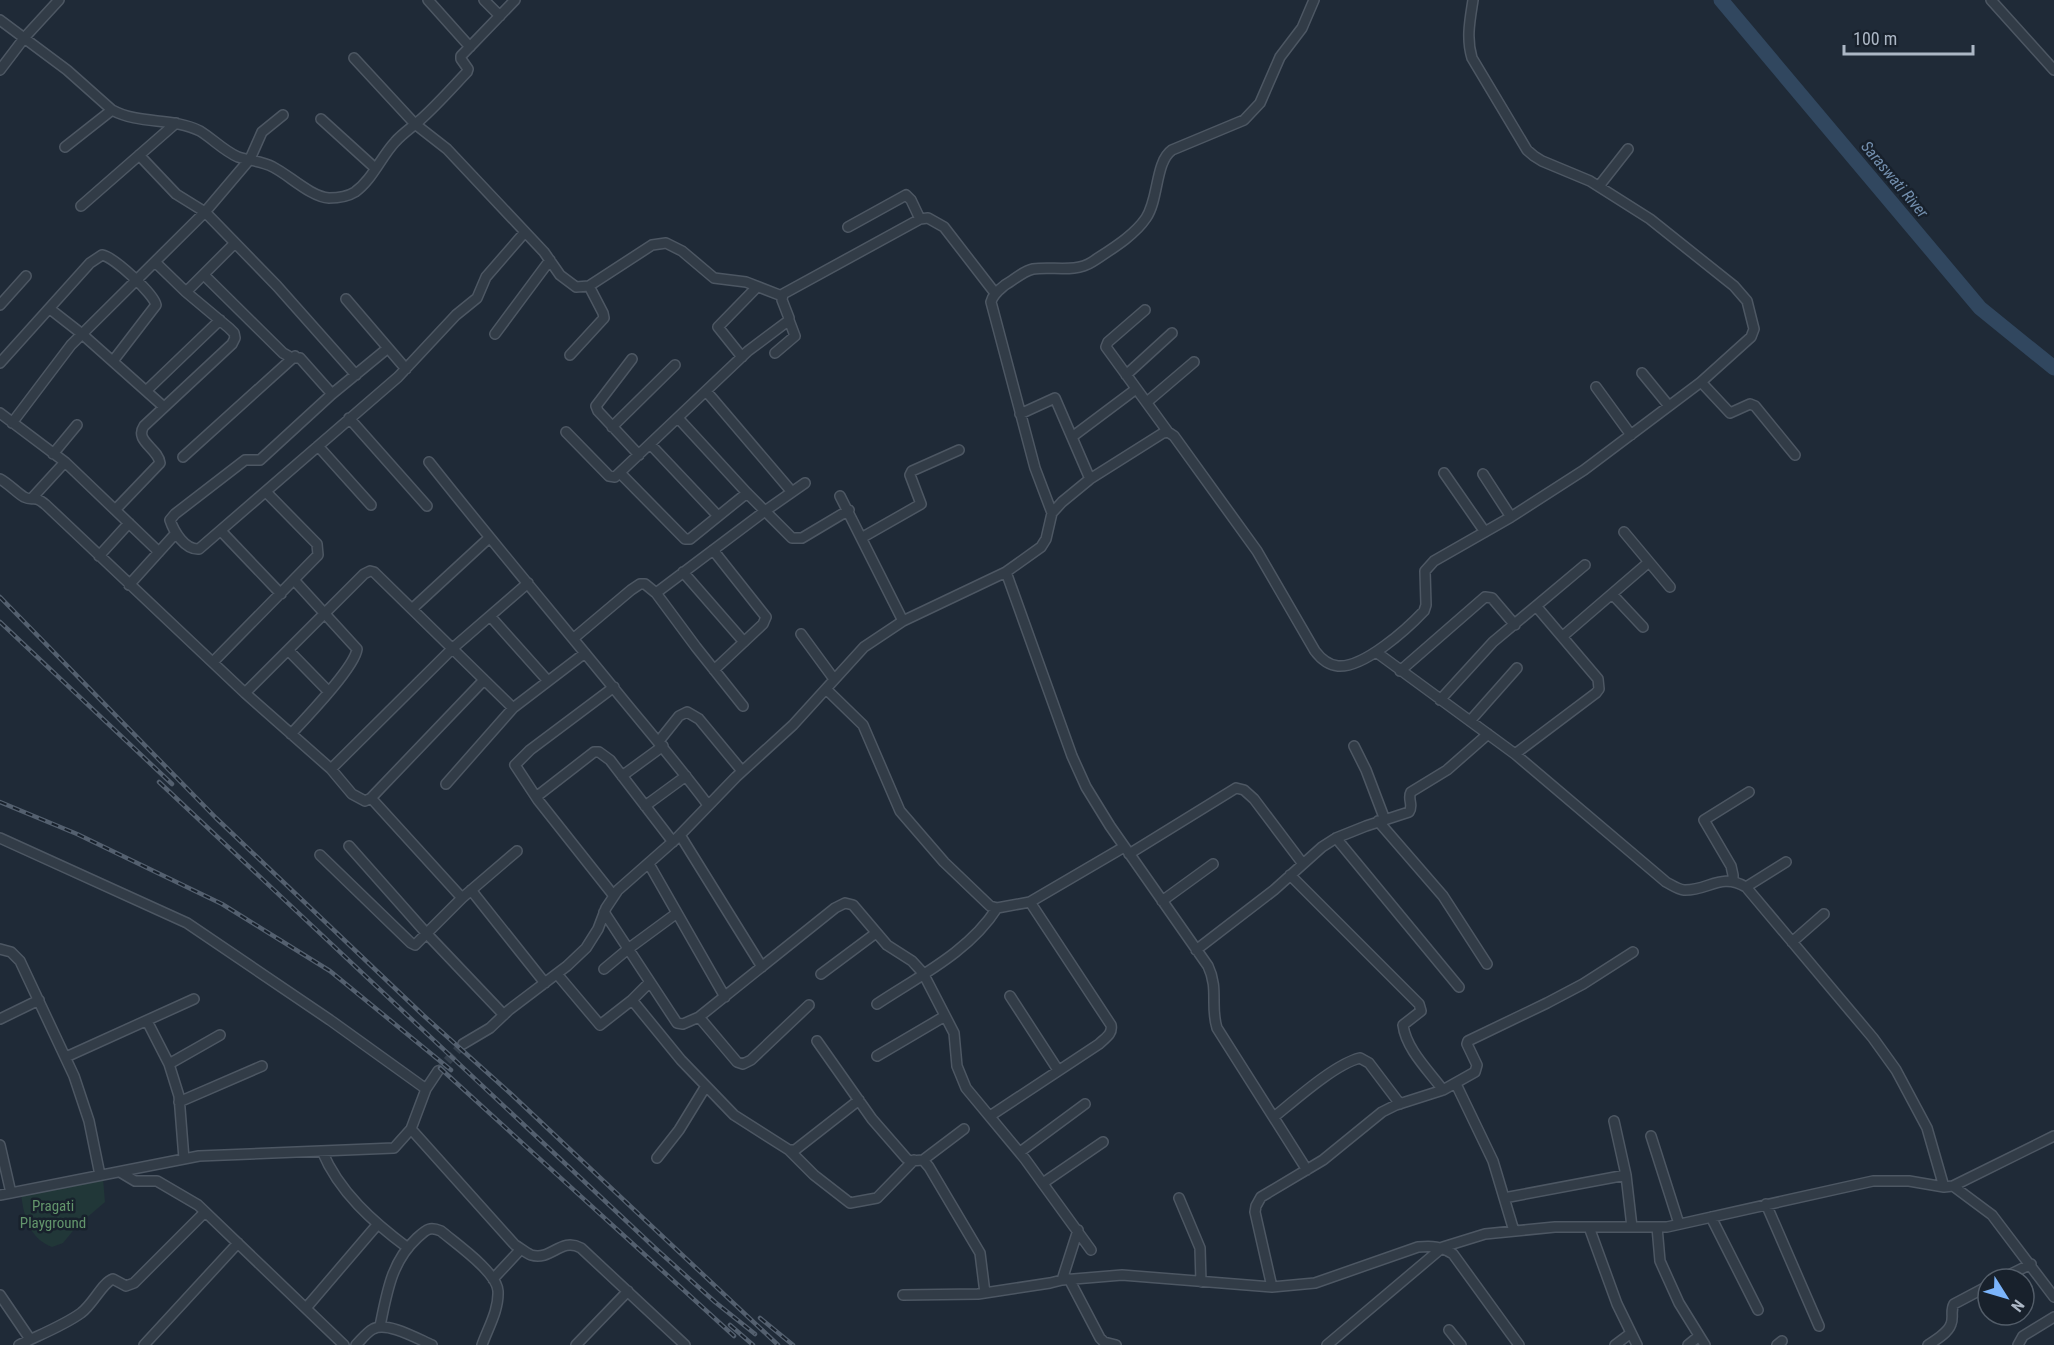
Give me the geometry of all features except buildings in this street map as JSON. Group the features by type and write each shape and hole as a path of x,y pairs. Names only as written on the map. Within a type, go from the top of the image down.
{"street":[{"path":"0,70 59,0"},
{"path":"428,0 470,46"},
{"path":"484,0 500,16"},
{"path":"0,20 26,38 112,110 133,118 176,123 200,131 232,153 273,167 317,195 326,198 346,196 362,185 394,142 467,72 467,66 460,58 515,0"},
{"path":"1052,513 1035,468 1020,414 991,302 995,293 1020,275 1033,269 1075,267 1090,263 1137,229 1146,218 1156,198 1165,156 1172,150 1251,115 1260,103 1280,57 1302,28 1314,0"},
{"path":"1145,310 1106,344 1107,350 1168,432 1174,436 1252,544 1315,651 1328,664 1346,666 1376,652 1424,611 1426,605 1424,578 1428,566 1584,470 1701,382 1754,332 1747,300 1734,286 1667,230 1599,186 1542,161 1527,150 1472,58 1468,46 1468,33 1473,0"},
{"path":"1991,0 2054,70"},
{"path":"354,58 415,124 447,149 525,232 568,282 576,287 590,286 652,245 666,243 682,251 714,278 746,282 782,296"},
{"path":"65,147 112,110"},
{"path":"12,423 82,334 205,212 250,159 262,132 283,115"},
{"path":"321,118 375,168"},
{"path":"81,206 176,123"},
{"path":"1599,186 1628,149"},
{"path":"139,155 176,194 205,212 277,286 356,375"},
{"path":"848,227 906,195 920,219"},
{"path":"782,296 920,219 928,218 944,227 995,293"},
{"path":"388,348 332,394 260,460 245,460 175,514 170,520 176,533 189,547 194,550 199,549 221,531 406,369 456,315 477,298 486,277 525,232"},
{"path":"186,292 235,243"},
{"path":"0,363 90,263 102,255 109,256 136,281 155,300 156,305 113,361"},
{"path":"495,334 550,260"},
{"path":"115,510 160,463 159,457 141,437 141,432 236,338 234,333 155,262"},
{"path":"204,275 283,353 290,357 300,358 332,394"},
{"path":"0,305 26,276"},
{"path":"570,355 604,318 590,286"},
{"path":"742,357 718,327 757,286"},
{"path":"775,353 795,336 782,296"},
{"path":"346,299 406,369"},
{"path":"50,309 82,334 164,407"},
{"path":"146,392 220,320"},
{"path":"566,432 612,478 742,357 789,320"},
{"path":"1126,375 1172,333"},
{"path":"183,457 295,356"},
{"path":"632,359 596,405 598,411 639,455"},
{"path":"1147,402 1194,362"},
{"path":"612,427 675,365"},
{"path":"1642,373 1668,406"},
{"path":"1701,382 1730,413 1750,404 1755,406 1795,455"},
{"path":"1596,387 1630,435"},
{"path":"1072,437 1136,389"},
{"path":"706,391 792,492"},
{"path":"1020,414 1055,398 1090,479"},
{"path":"0,413 64,462 159,552"},
{"path":"349,418 427,506"},
{"path":"678,418 787,534 797,539 802,538 849,510"},
{"path":"53,454 76,425"},
{"path":"463,1044 490,1028 586,948 618,890 697,820 708,805 742,771 793,725 864,647 903,621 1006,572 1044,544 1052,513 1062,502 1090,479 1168,432"},
{"path":"650,444 718,516"},
{"path":"318,446 371,505"},
{"path":"863,537 921,504 910,476 912,471 959,450"},
{"path":"33,497 64,462"},
{"path":"429,462 489,538 661,743 708,805"},
{"path":"620,473 685,539 690,538 747,493"},
{"path":"1444,473 1485,532"},
{"path":"1484,474 1511,517"},
{"path":"0,479 22,496 39,499 245,693 331,769 360,800 365,801 371,798 484,680"},
{"path":"656,593 806,483"},
{"path":"213,662 318,555 317,544 266,492"},
{"path":"840,496 863,537 903,621"},
{"path":"99,556 129,523"},
{"path":"221,531 280,594"},
{"path":"1624,532 1670,587"},
{"path":"129,585 176,533"},
{"path":"413,608 489,538"},
{"path":"713,550 766,617 763,624 714,670"},
{"path":"1563,636 1649,562"},
{"path":"1440,700 1477,658 1585,565"},
{"path":"245,693 364,574 370,571 374,572 413,608 513,708"},
{"path":"683,572 744,642"},
{"path":"1006,572 1086,787 1127,851 1197,950 1213,978 1217,1028 1307,1170"},
{"path":"291,734 329,692 354,658 357,649 294,580"},
{"path":"331,769 453,648 528,583"},
{"path":"573,638 640,584 645,584 656,593 743,706"},
{"path":"1612,594 1643,627"},
{"path":"1400,671 1485,597 1492,598 1515,625"},
{"path":"1515,754 1596,693 1599,688 1598,679 1536,606"},
{"path":"490,616 548,681"},
{"path":"801,634 834,679"},
{"path":"288,650 329,692"},
{"path":"1376,652 1515,754 1675,888 1684,890 1733,880 1746,887 1873,1038 1896,1070 1927,1128 1949,1187"},
{"path":"446,784 513,708 585,653"},
{"path":"1470,722 1517,668"},
{"path":"614,687 517,762 515,768 614,896"},
{"path":"826,689 863,725 900,811 944,862 990,906 997,908 1030,902 1127,851 1236,788 1244,790 1254,799 1303,864"},
{"path":"622,776 661,743 679,716 687,712 699,719 742,771"},
{"path":"1197,950 1290,876 1322,847 1336,838 1409,812 1411,792 1447,770 1488,734"},
{"path":"1354,746 1366,770 1382,820 1443,896 1487,964"},
{"path":"536,796 594,752 599,752 610,760 645,806 677,838 762,967"},
{"path":"645,806 686,776"},
{"path":"1733,880 1734,874 1731,866 1704,820 1749,792"},
{"path":"371,798 462,898"},
{"path":"0,838 187,923 330,1020 426,1089"},
{"path":"1336,838 1459,987"},
{"path":"349,846 427,934 504,1015"},
{"path":"320,855 415,945 462,898 517,851"},
{"path":"1746,887 1786,862"},
{"path":"649,864 725,997"},
{"path":"1162,901 1213,864"},
{"path":"1290,876 1419,1004 1420,1011 1403,1025 1404,1031 1409,1044 1443,1090"},
{"path":"471,890 545,983"},
{"path":"990,1116 1110,1034 1112,1025 1030,902"},
{"path":"604,912 677,1023 683,1024 699,1017 835,908 845,903 853,905 887,945 912,961 923,973 954,1034 957,1066 966,1088 1020,1152 1091,1250"},
{"path":"877,1004 963,947 986,925 997,908"},
{"path":"604,969 677,913"},
{"path":"1792,942 1824,914"},
{"path":"820,974 876,933"},
{"path":"0,949 11,952 20,961 66,1057 89,1121 100,1175"},
{"path":"1272,1287 1256,1206 1261,1197 1323,1160 1382,1112 1456,1084 1478,1065 1467,1044 1468,1041 1583,984 1633,952"},
{"path":"557,974 600,1025 632,1000 650,982"},
{"path":"1010,996 1058,1070"},
{"path":"66,1057 194,999"},
{"path":"0,1019 39,1000"},
{"path":"632,1000 681,1060 734,1115 789,1150 814,1175 850,1203 877,1198 918,1160 964,1129"},
{"path":"699,1017 737,1062 743,1064 751,1060 809,1005"},
{"path":"877,1056 945,1016"},
{"path":"147,1021 169,1064 179,1102 184,1159"},
{"path":"169,1064 220,1035"},
{"path":"817,1041 872,1119 906,1158 927,1162 980,1253 985,1293"},
{"path":"1274,1117 1327,1076 1354,1059 1360,1058 1369,1063 1400,1104"},
{"path":"179,1102 262,1066"},
{"path":"0,1195 200,1156 394,1148 411,1129 426,1089 438,1071"},
{"path":"1456,1084 1493,1161 1514,1231"},
{"path":"657,1158 680,1130 706,1086"},
{"path":"789,1150 795,1150 859,1100"},
{"path":"1020,1152 1085,1104"},
{"path":"1614,1121 1626,1175 1632,1227"},
{"path":"411,1129 514,1245 531,1255 540,1256 565,1244 573,1244 581,1248 685,1345"},
{"path":"1651,1136 1678,1224"},
{"path":"1949,1187 2054,1136"},
{"path":"1043,1183 1103,1142"},
{"path":"0,1145 11,1193"},
{"path":"322,1151 330,1170 350,1195 377,1225 408,1248"},
{"path":"120,1172 135,1181 156,1181 198,1205 344,1345"},
{"path":"1504,1198 1626,1175"},
{"path":"903,1295 985,1293 1066,1280 1122,1275 1272,1287 1315,1283 1418,1247 1443,1247 1485,1234 1555,1227 1657,1227 1873,1180 1922,1182 1949,1187 1992,1215 2054,1297"},
{"path":"1179,1198 1200,1248 1201,1282"},
{"path":"1766,1203 1819,1326"},
{"path":"19,1345 79,1314 92,1304 106,1281 113,1279 126,1286 134,1283 205,1212"},
{"path":"1711,1217 1758,1310"},
{"path":"306,1308 377,1225"},
{"path":"1589,1227 1617,1304 1637,1345"},
{"path":"1657,1227 1659,1261 1679,1303 1705,1345"},
{"path":"380,1326 390,1281 397,1262 427,1228 434,1228 441,1231 486,1270 498,1290 497,1307 482,1345"},
{"path":"1078,1230 1066,1280 1100,1338 1104,1342 1116,1345"},
{"path":"144,1345 238,1243"},
{"path":"1327,1345 1443,1247"},
{"path":"1443,1247 1452,1254 1519,1345"},
{"path":"493,1279 521,1249"},
{"path":"2025,1267 2031,1264"},
{"path":"576,1345 628,1291"},
{"path":"1928,1345 1951,1324 1951,1309 1954,1304 1976,1292"},
{"path":"0,1295 30,1339"},
{"path":"2018,1345 2023,1336 2054,1317"},
{"path":"356,1345 372,1329 380,1326 389,1327 432,1345"},
{"path":"1449,1330 1461,1345"},
{"path":"1615,1345 1630,1333"},
{"path":"1688,1345 1699,1336"}],"green space":[{"name":"Pragati Playground","path":"103,1178 105,1202 77,1226 63,1243 52,1247 38,1238 26,1219 21,1194"}],"waterway":[{"name":"Saraswati River","path":"1721,0 1980,308 2054,368"}],"tunnel":[{"path":"438,1071 463,1044"}],"railway":[{"path":"0,597 216,818 423,1015 510,1093 778,1345"},
{"path":"0,622 172,784"},
{"path":"159,782 655,1248 715,1302 755,1334"},
{"path":"0,802 77,834 222,904 330,971 451,1070"},
{"path":"440,1068 734,1336"},
{"path":"760,1318 793,1345"},
{"path":"730,1325 753,1345"}]}
